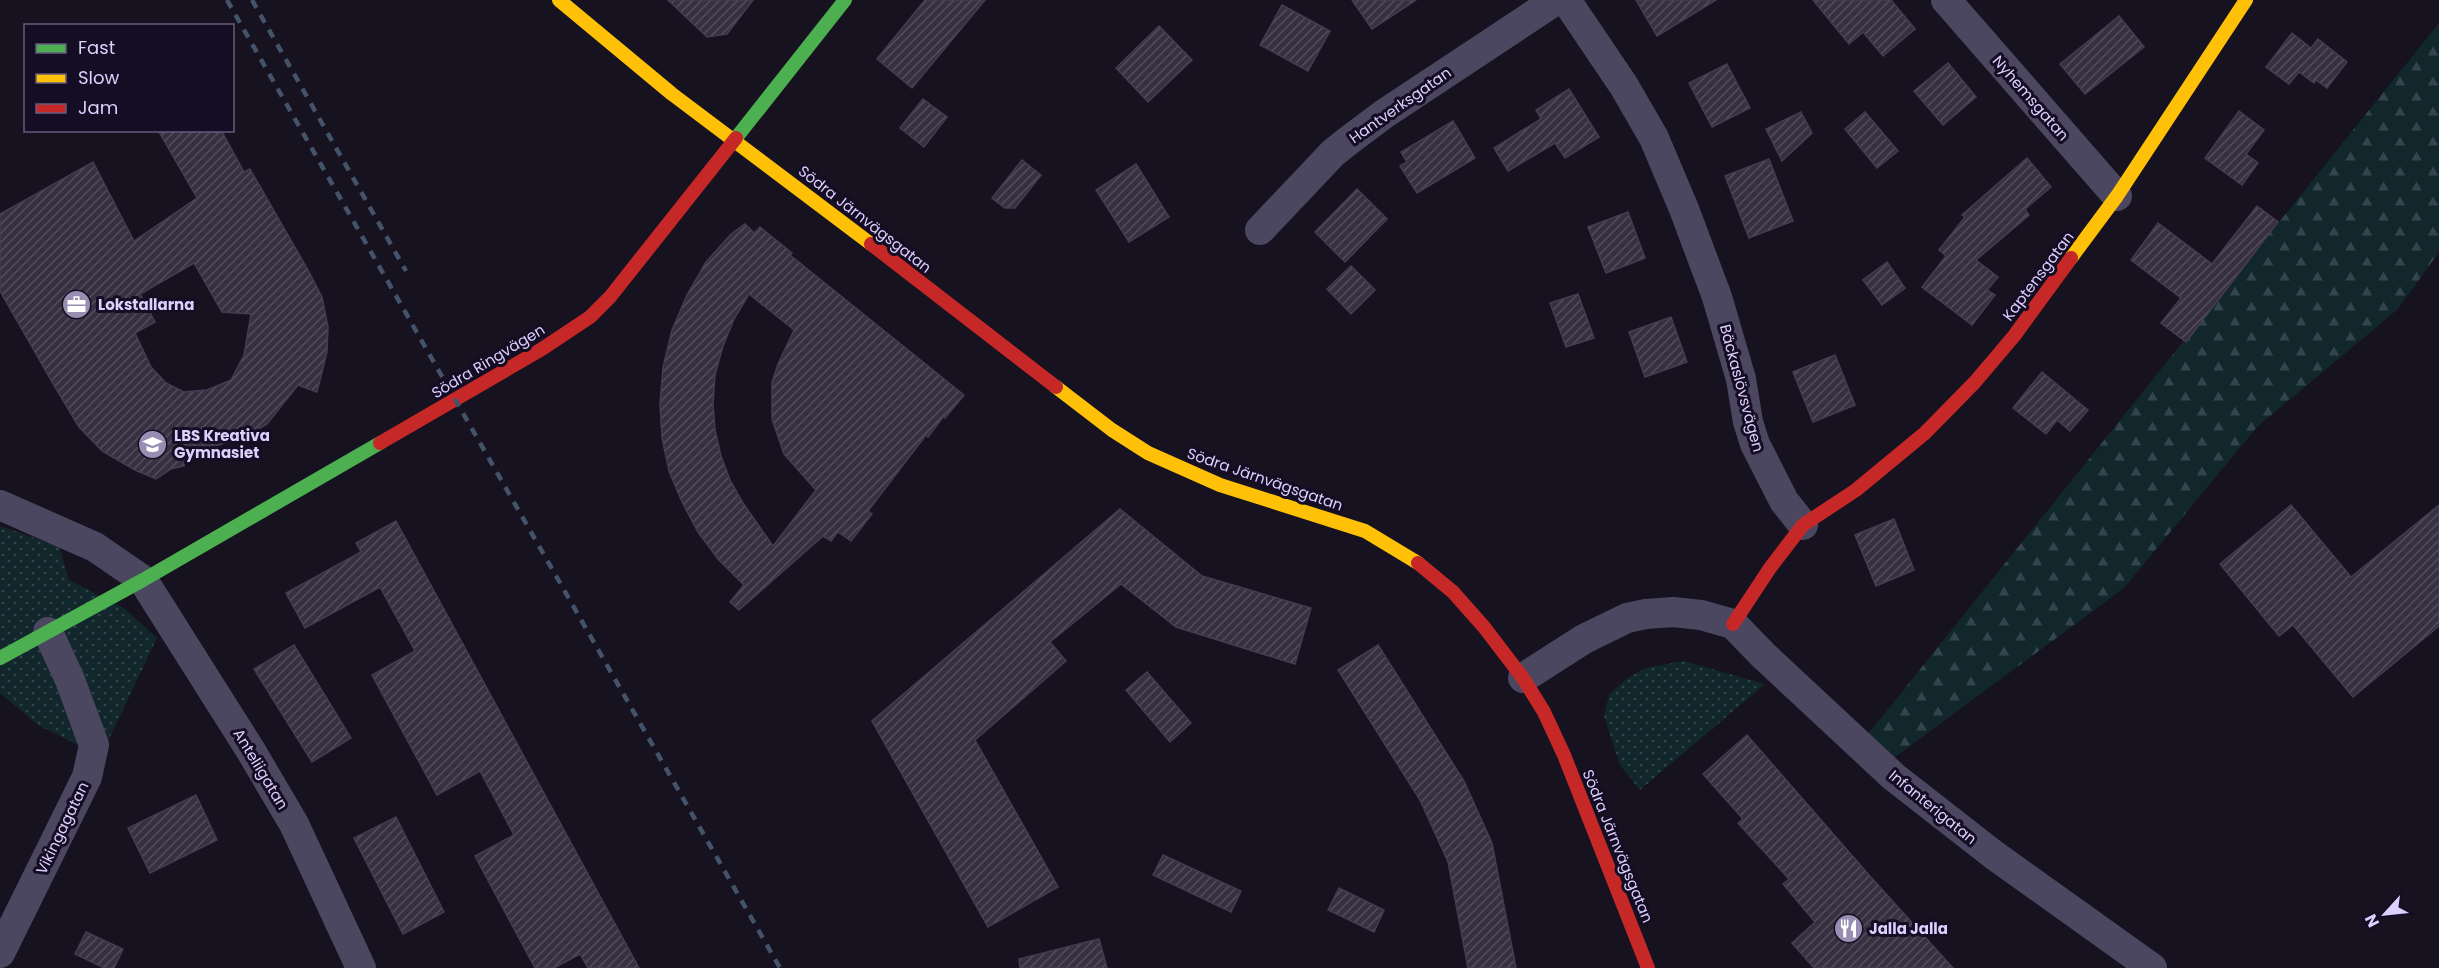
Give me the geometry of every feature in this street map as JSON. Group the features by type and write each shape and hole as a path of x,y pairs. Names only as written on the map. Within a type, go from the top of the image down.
{"street":[{"name":"Södra Järnvägsgatan","path":"559,0 672,94 1112,430 1148,453 1220,485 1365,531 1395,547 1426,568 1453,592 1484,627 1523,678 1544,712 1564,755 1648,968"},
{"name":"Södra Ringvägen","path":"0,658 143,580 456,400 542,350 590,317 610,297 845,0"},
{"name":"Hantverksgatan","path":"1260,230 1333,153 1348,141 1384,114 1556,0"},
{"name":"Bäckaslövsvägen","path":"1566,0 1624,86 1654,138 1684,208 1717,297 1755,444 1784,501 1803,525"},
{"name":"Nyhemsgatan","path":"1946,0 2117,196"},
{"name":"Kaptensgatan","path":"1803,525 1891,463 1925,433 1975,382 2021,327 2117,196 2246,0"},
{"path":"0,505 95,547 143,580"},
{"path":"1523,678 1584,639 1627,618 1673,612 1701,615 1733,624 1770,568 1803,525"},
{"name":"Anteliigatan","path":"143,580 251,751 294,824 361,968"},
{"name":"Infanterigatan","path":"1733,624 1763,655 1894,777 1994,855 2152,968"},
{"name":"Vikingagatan","path":"0,953 87,777 94,746 70,680 48,632"}],"green space":[{"path":"2439,23 2439,252 2398,309 2257,427 2124,588 1887,763 1868,734"},
{"path":"0,526 59,546 69,580 124,608 157,638 108,741 78,745 38,725 0,693"},
{"path":"1684,661 1765,684 1640,790 1620,765 1604,716 1609,695 1625,680 1645,668"}],"building":[{"path":"668,0 753,0 727,34 707,37"},
{"path":"925,0 985,0 912,88 877,59"},
{"path":"1352,0 1416,0 1372,29"},
{"path":"1636,0 1716,0 1657,36"},
{"path":"1813,0 1891,0 1915,29 1883,56 1863,32 1849,44"},
{"path":"1282,5 1330,31 1308,71 1260,45"},
{"path":"2119,16 2144,47 2085,94 2060,64"},
{"path":"1159,26 1192,60 1148,102 1116,68"},
{"path":"2292,33 2311,48 2318,39 2347,62 2327,88 2316,80 2314,83 2299,72 2289,84 2266,67"},
{"path":"1948,63 1976,97 1943,125 1914,91"},
{"path":"1727,64 1750,108 1712,127 1689,83"},
{"path":"1569,89 1599,137 1565,158 1555,143 1508,171 1494,148 1541,119 1536,110"},
{"path":"923,99 947,117 924,147 900,128"},
{"path":"2239,111 2264,130 2246,154 2258,163 2242,185 2205,158"},
{"path":"1801,112 1812,133 1782,161 1766,129"},
{"path":"1865,112 1898,151 1877,168 1845,129"},
{"path":"1453,121 1475,158 1417,193 1400,166 1407,162 1401,152"},
{"name":"Lokstallarna","path":"159,132 222,132 244,172 250,169 308,270 322,297 328,327 327,352 317,392 298,385 267,424 248,436 215,446 188,446 184,466 171,469 156,479 102,451 79,427 0,291 0,214 93,162 134,241 197,198","holes":["194,263 222,312 251,314 244,355 231,380 207,390 184,392 166,383 151,367 135,333 155,322 140,294"]},
{"path":"2027,158 2051,187 2025,209 2029,215 1976,260 1998,277 1987,290 1995,295 1972,325 1922,287 1946,256 1939,250 1965,217 1962,215"},
{"path":"1769,159 1793,221 1749,238 1725,176"},
{"path":"1022,160 1041,175 1015,208 1005,208 992,198"},
{"path":"1136,164 1169,217 1129,242 1096,190"},
{"path":"1357,189 1387,219 1345,262 1315,232"},
{"path":"2257,206 2278,222 2186,342 2161,323 2181,298 2131,260 2158,223 2212,264"},
{"path":"1628,212 1645,258 1606,273 1588,227"},
{"path":"745,224 754,233 760,227 792,253 790,255 964,395 928,437 926,435 868,511 872,514 851,541 838,532 831,541 823,536 739,610 730,602 744,585 718,559 698,532 669,471 662,438 660,404 663,367 672,330 687,295 706,262 731,234","holes":["749,294 794,330 772,382 772,419 784,454 816,490 773,546 743,503 730,480 721,456 715,430 713,404 715,375 734,319"]},
{"path":"1887,262 1905,288 1882,305 1863,280"},
{"path":"1351,266 1375,290 1351,314 1327,289"},
{"path":"1578,294 1594,338 1566,347 1550,303"},
{"path":"1671,317 1687,362 1645,377 1629,332"},
{"path":"1835,355 1855,405 1813,422 1793,372"},
{"path":"2042,372 2088,410 2070,431 2057,420 2046,434 2013,408"},
{"path":"2291,505 2351,577 2439,505 2439,626 2353,697 2293,625 2279,636 2220,564"},
{"path":"1120,509 1202,576 1311,608 1295,664 1176,627 1121,584 1050,642 1066,661 975,740 1058,887 988,927 872,721"},
{"path":"1894,519 1914,570 1876,586 1855,535"},
{"path":"396,521 639,968 588,968 580,954 554,968 535,968 475,856 514,835 480,771 437,795 372,675 415,651 380,587 305,628 286,593 361,552 356,543"},
{"path":"294,645 351,738 312,762 254,669"},
{"path":"1378,645 1464,781 1492,843 1516,968 1468,968 1448,862 1420,800 1338,670"},
{"path":"1147,672 1191,723 1170,742 1126,690"},
{"path":"1747,735 1953,968 1814,968 1792,943 1815,922 1783,884 1789,879 1738,823 1743,819 1703,774"},
{"path":"196,795 217,840 150,873 128,828"},
{"path":"396,817 444,912 403,934 354,838"},
{"path":"1163,855 1241,891 1231,912 1153,875"},
{"path":"1339,888 1384,910 1374,932 1328,910"},
{"path":"86,932 123,949 114,968 104,968 75,954"},
{"path":"1099,939 1107,968 1020,968 1019,959"}],"railway":[{"path":"227,0 780,968"},
{"path":"252,0 406,271"}],"traffic: fast":[{"path":"736,138 845,0"},
{"path":"0,658 143,580 380,443"}],"traffic: slow":[{"path":"559,0 672,94 871,244"},
{"path":"2071,258 2117,196 2246,0"},
{"path":"1056,387 1112,430 1148,453 1220,485 1365,531 1418,563"}],"traffic: jam":[{"path":"380,443 542,349 590,317 610,297 736,138"},
{"path":"871,244 1056,387"},
{"path":"1733,624 1770,568 1803,525 1856,490 1925,433 1975,382 2014,336 2071,258"},
{"path":"1418,563 1453,592 1484,627 1523,678 1544,712 1564,755 1648,968"}],"place":[{"name":"Lokstallarna","path":"77,304"},
{"name":"LBS Kreativa Gymnasiet","path":"153,444"},
{"name":"Jalla Jalla","path":"1848,928"}]}
